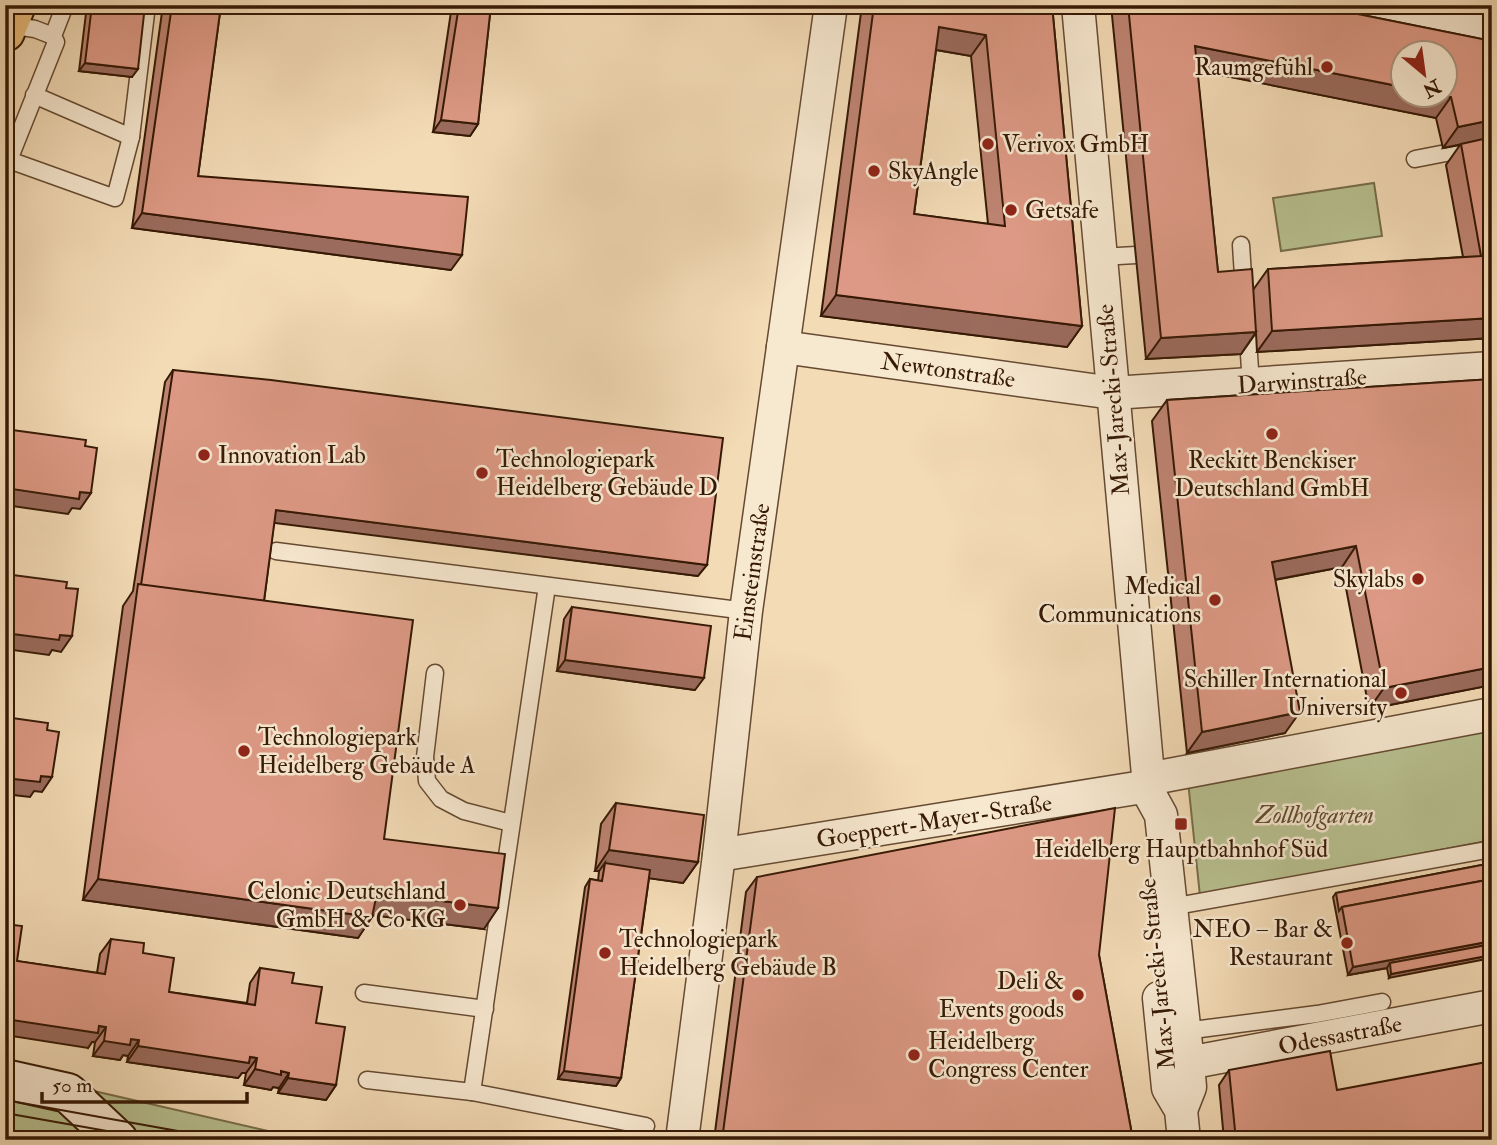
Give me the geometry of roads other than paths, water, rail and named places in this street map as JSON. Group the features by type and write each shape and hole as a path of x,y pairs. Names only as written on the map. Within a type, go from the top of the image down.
{"main road":[{"path":"5,1079 68,1093 118,1140"}],"street":[{"name":"Einsteinstraße","path":"682,1140 719,855 746,611 831,5"},
{"name":"Max-Jarecki-Straße","path":"1078,5 1149,787 1161,815 1185,1031 1190,1087 1183,1125"},
{"path":"1380,5 1492,27"},
{"name":"Newtonstraße","path":"783,347 1113,393"},
{"name":"Darwinstraße","path":"1113,393 1492,368"},
{"path":"1149,787 1492,714"},
{"name":"Max-Jarecki-Straße","path":"1149,787 1141,817 1168,1088 1183,1125"},
{"name":"Goeppert-Mayer-Straße","path":"719,855 950,824 1149,787"},
{"name":"Odessastraße","path":"1188,1063 1492,1006"}],"lane":[{"path":"65,5 54,36 56,42 9,160 115,198 131,137 147,5"},
{"path":"10,21 54,36"},
{"path":"34,95 131,137"},
{"path":"1415,159 1492,144"},
{"path":"1241,245 1251,385"},
{"path":"1100,257 1136,255"},
{"path":"276,551 746,611"},
{"path":"472,1092 547,586"},
{"path":"435,673 425,757 427,781 441,799 464,811 511,822"},
{"path":"1171,907 1492,849"},
{"path":"364,993 485,1009"},
{"path":"1185,1031 1317,1014 1382,1002"},
{"path":"367,1080 472,1092 646,1126"}],"tram line":[{"path":"5,1100 228,1140"},
{"path":"5,1113 158,1140"}],"place":[{"name":"Raumgefühl","path":"1327,67"},
{"name":"Verivox GmbH","path":"988,144"},
{"name":"SkyAngle","path":"874,171"},
{"name":"Getsafe","path":"1011,210"},
{"name":"Reckitt Benckiser Deutschland GmbH","path":"1272,434"},
{"name":"Innovation Lab","path":"204,455"},
{"name":"Technologiepark Heidelberg Gebäude D","path":"482,473"},
{"name":"Skylabs","path":"1418,579"},
{"name":"Medical Communications","path":"1215,600"},
{"name":"Schiller International University","path":"1401,693"},
{"name":"Technologiepark Heidelberg Gebäude A","path":"244,751"},
{"name":"Heidelberg Hauptbahnhof Süd","path":"1181,824"},
{"name":"Celonic Deutschland GmbH & Co KG","path":"460,905"},
{"name":"NEO – Bar & Restaurant","path":"1347,943"},
{"name":"Technologiepark Heidelberg Gebäude B","path":"605,953"},
{"name":"Deli & Events goods","path":"1078,995"},
{"name":"Heidelberg Congress Center","path":"914,1055"}],"park label":[{"name":"Zollhofgarten","path":"1315,815"}]}
